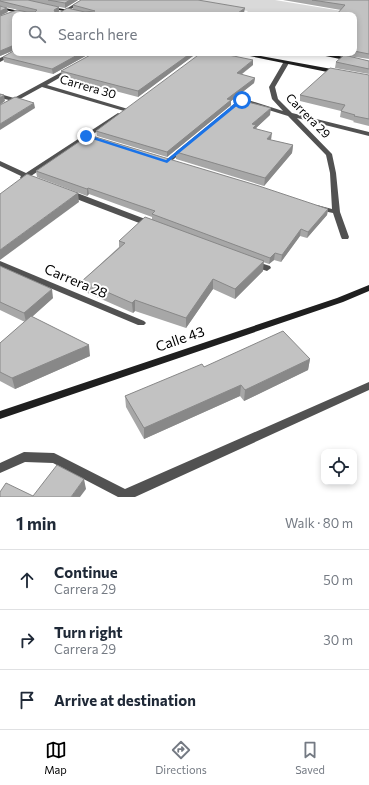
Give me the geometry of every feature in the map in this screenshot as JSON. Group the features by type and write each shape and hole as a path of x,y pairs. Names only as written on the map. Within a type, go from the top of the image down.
{"street":[{"path":"63,12 84,0"},
{"path":"46,6 77,12"},
{"path":"0,8 17,12"},
{"path":"6,17 12,14"},
{"path":"0,60 12,54"},
{"path":"252,56 346,74"},
{"path":"330,56 369,63"},
{"name":"Carrera 29","path":"286,63 272,87 275,100 329,154 333,173 336,212 345,237"},
{"path":"42,86 79,64"},
{"name":"Carrera 30","path":"0,108 42,86 126,110"},
{"path":"0,96 14,100"},
{"path":"230,110 242,100 288,114 369,134"},
{"path":"126,110 132,105"},
{"name":"Carrera 30","path":"86,136 126,110"},
{"path":"22,179 86,136 93,139"},
{"path":"160,159 171,163 190,143"},
{"path":"0,162 22,179 40,182"},
{"path":"62,191 156,227"},
{"path":"306,203 336,212"},
{"path":"242,259 267,268"},
{"name":"Carrera 28","path":"0,264 141,322"},
{"name":"Calle 43","path":"0,415 340,300 369,288"},
{"path":"0,468 24,456 54,458 127,496 369,386"}],"shaded area":[{"path":"185,0 275,0 342,11 247,12 248,11"}],"building":[{"path":"28,0 59,7 54,10 55,12 35,12 37,10 0,1"},
{"path":"48,0 70,0 65,3"},
{"path":"81,0 198,0 245,8 239,12 85,12 95,11 73,5"},
{"path":"312,0 369,0 369,54 357,52 357,12 339,12 345,5"},
{"path":"0,6 7,8 0,11"},
{"path":"67,8 85,12 61,12"},
{"path":"17,10 27,12 12,12 12,46 0,51 0,16"},
{"path":"12,52 12,56 76,56 52,69 3,57"},
{"path":"88,56 187,56 138,91 61,71"},
{"path":"197,56 234,56 253,60 237,73 255,78 227,99 231,100 167,152 96,131"},
{"path":"343,56 348,56 369,61 369,69 336,62"},
{"path":"330,68 369,75 369,119 354,116 355,115 341,111 345,105 300,95"},
{"path":"15,97 34,103 0,124 0,105"},
{"path":"240,100 271,108 252,124 256,125 253,128 272,133 267,139 293,145 265,178 176,152"},
{"path":"89,135 259,186 328,209 308,232 301,229 282,255 275,253 270,258 152,214 155,211 36,171"},
{"path":"27,174 78,193 0,250 0,194"},
{"path":"145,217 264,261 235,289 213,279 186,318 135,300 132,303 82,281 125,243 119,241"},
{"path":"0,266 52,289 24,313 0,302"},
{"path":"31,316 89,345 12,378 0,372 0,343"},
{"path":"283,331 310,359 245,390 241,385 144,428 125,396 202,364 204,367"},
{"path":"57,465 84,479 71,497 0,497 0,492 6,483 33,496"}],"route":[{"path":"86,136 167,162 242,100"}]}
